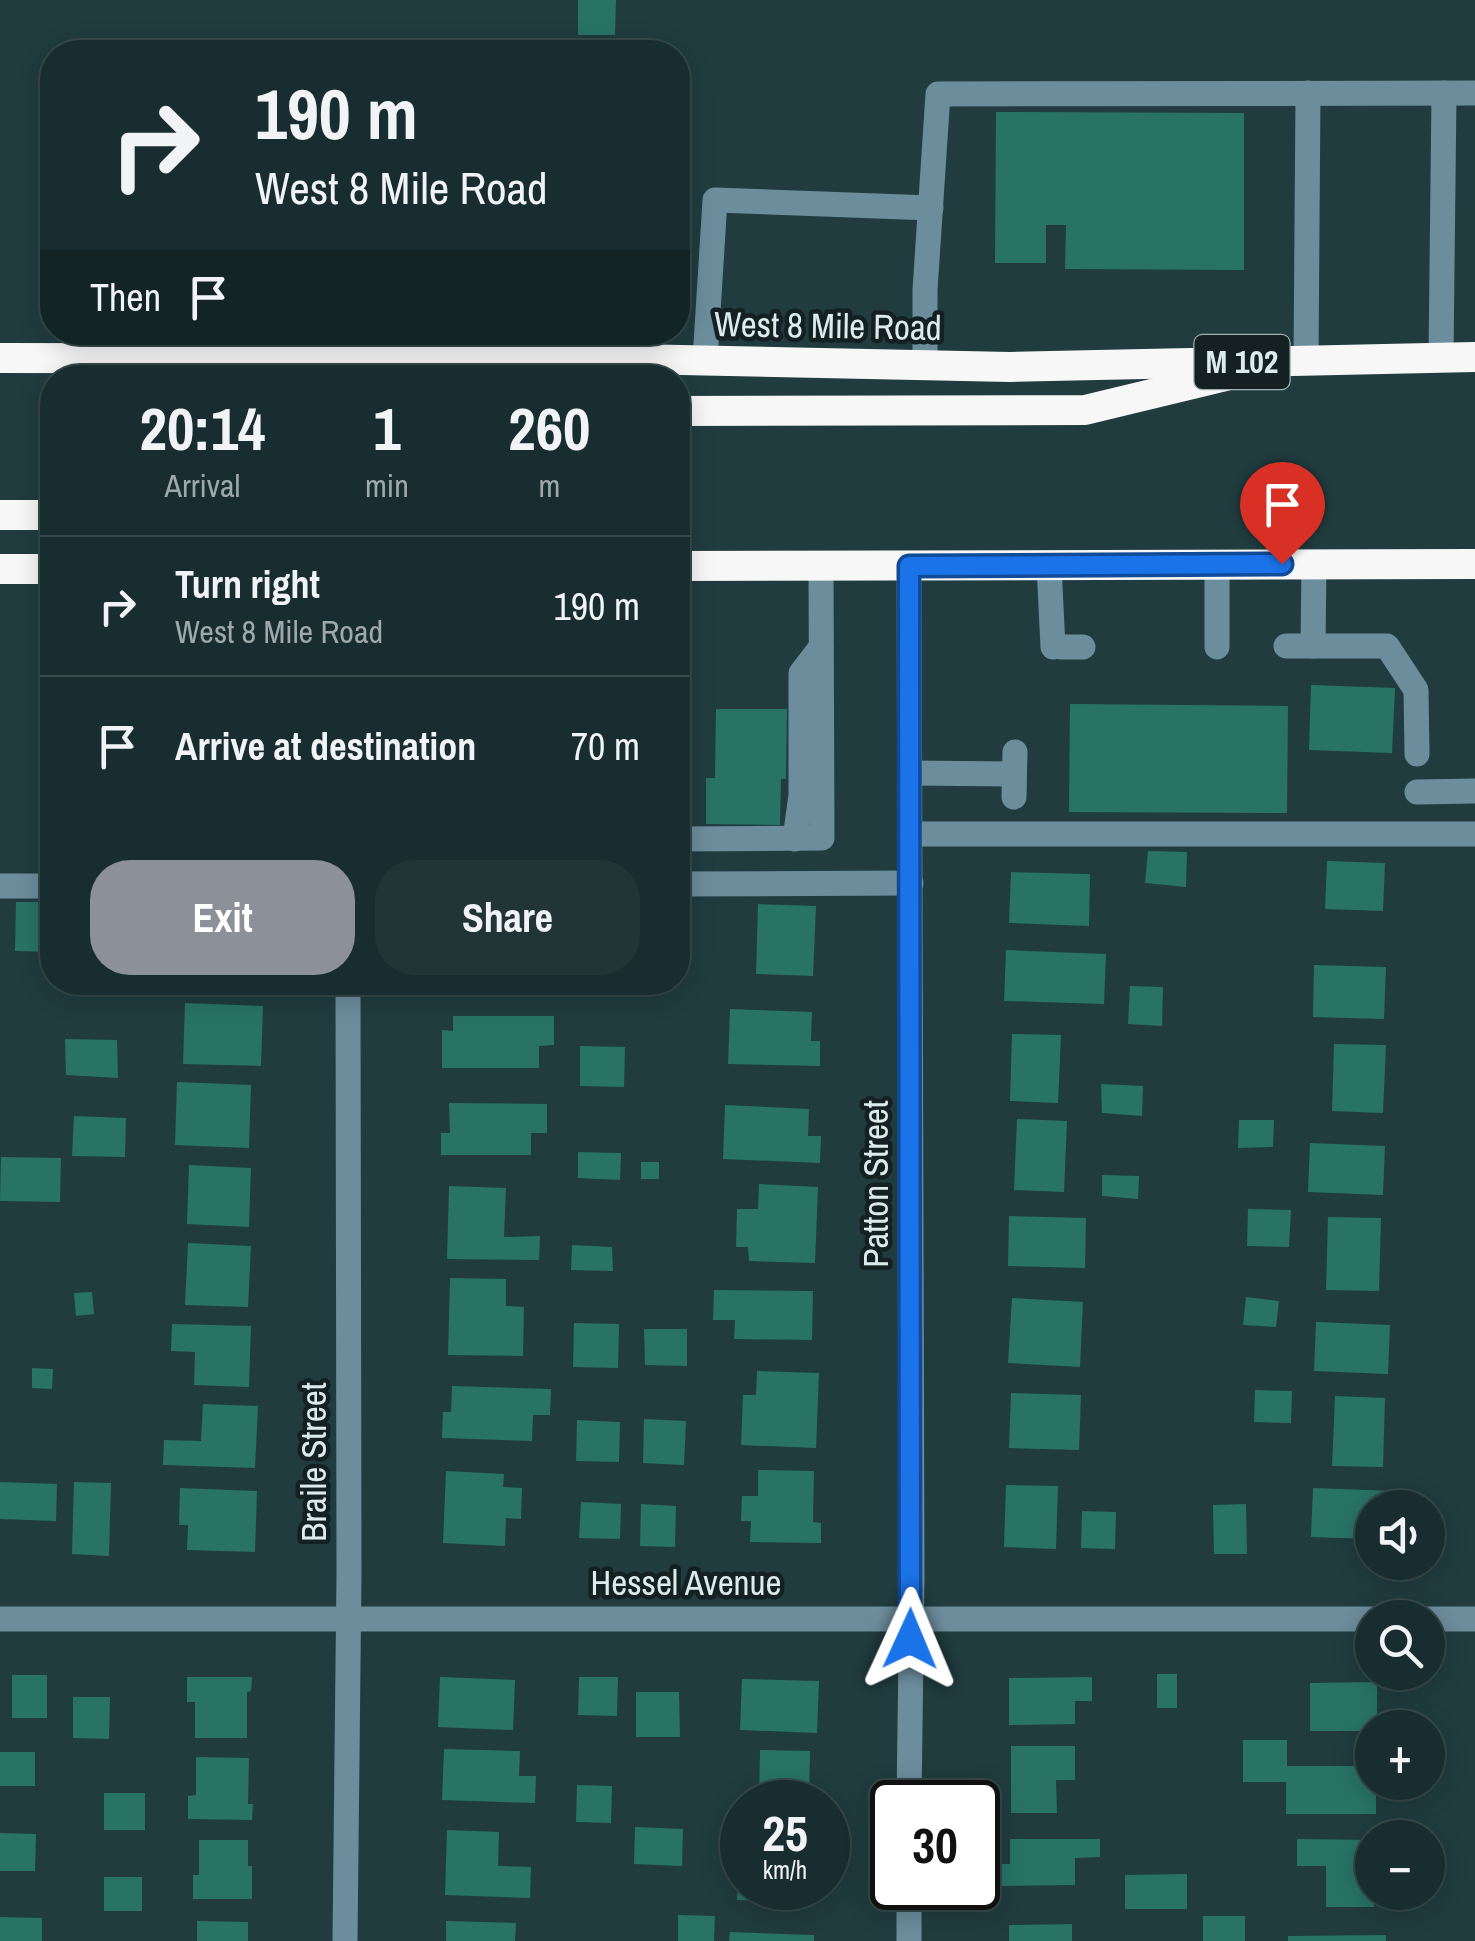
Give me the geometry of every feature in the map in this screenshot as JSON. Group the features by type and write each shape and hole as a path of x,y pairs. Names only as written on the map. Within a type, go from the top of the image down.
{"highway":[{"name":"West 8 Mile Road","path":"353,365 704,360 1010,367 1475,357"},
{"name":"West 8 Mile Road","path":"0,358 100,365"},
{"path":"690,411 1086,410 1296,360"},
{"path":"0,515 40,515"},
{"path":"690,566 1475,564"},
{"path":"0,569 40,569"}],"street":[{"path":"925,365 925,290 938,94 1475,92"},
{"path":"1296,360 1308,93"},
{"path":"1441,357 1444,93"},
{"path":"704,360 715,200 931,208"},
{"path":"1313,646 1314,564"},
{"path":"1217,646 1218,565"},
{"path":"690,839 822,838 821,566"},
{"name":"Patton Street","path":"909,566 910,1780"},
{"path":"1049,566 1066,647"},
{"path":"1286,646 1386,646 1416,690 1417,754"},
{"path":"910,773 1014,774"},
{"path":"1417,792 1475,791"},
{"path":"910,834 1475,834"},
{"path":"690,884 910,883"},
{"path":"0,886 40,886"},
{"name":"Braile Street","path":"345,1941 348,995"},
{"name":"Hessel Avenue","path":"0,1618 1355,1619"},
{"path":"1445,1619 1475,1619"},
{"path":"908,1941 909,1910"}],"building":[{"path":"578,0 616,0 615,35 578,35"},
{"path":"996,112 1244,113 1244,270 1065,269 1066,225 1046,225 1046,263 995,263"},
{"path":"1311,685 1395,688 1392,753 1309,750"},
{"path":"1070,704 1288,706 1287,813 1069,812"},
{"path":"716,709 787,709 786,779 781,779 780,825 706,824 706,778 715,778"},
{"path":"1148,851 1187,852 1186,887 1145,883"},
{"path":"1327,861 1385,863 1383,911 1325,909"},
{"path":"1011,872 1090,874 1089,926 1009,923"},
{"path":"16,902 40,902 40,952 15,951"},
{"path":"758,904 816,906 813,976 756,974"},
{"path":"1006,950 1106,954 1104,1004 1004,1001"},
{"path":"1314,965 1386,967 1384,1019 1313,1017"},
{"path":"1130,986 1163,987 1162,1026 1128,1024"},
{"path":"185,1003 263,1006 261,1066 183,1064"},
{"path":"730,1009 812,1012 811,1041 820,1041 820,1066 728,1064"},
{"path":"453,1016 554,1016 554,1045 539,1046 539,1068 442,1068 442,1030 453,1031"},
{"path":"1012,1034 1061,1035 1058,1103 1010,1101"},
{"path":"65,1039 117,1040 118,1078 66,1075"},
{"path":"1334,1044 1386,1045 1383,1113 1332,1111"},
{"path":"580,1046 625,1047 624,1087 580,1086"},
{"path":"177,1082 251,1085 249,1148 175,1145"},
{"path":"1101,1084 1143,1086 1142,1116 1102,1113"},
{"path":"449,1103 547,1104 547,1133 531,1133 531,1155 441,1155 441,1133 450,1133"},
{"path":"725,1105 809,1109 808,1136 821,1136 820,1163 723,1159"},
{"path":"74,1116 126,1118 125,1157 72,1156"},
{"path":"1017,1119 1067,1121 1064,1192 1014,1190"},
{"path":"1239,1120 1274,1120 1273,1147 1238,1148"},
{"path":"1310,1143 1385,1146 1383,1195 1308,1192"},
{"path":"578,1152 621,1153 620,1180 578,1178"},
{"path":"1,1157 61,1158 60,1202 0,1201"},
{"path":"641,1162 659,1162 659,1179 641,1179"},
{"path":"189,1165 251,1168 249,1227 187,1224"},
{"path":"1102,1175 1139,1176 1138,1199 1102,1196"},
{"path":"759,1184 818,1187 815,1263 749,1261 748,1247 736,1247 737,1209 758,1209"},
{"path":"449,1186 506,1188 504,1237 540,1236 539,1260 447,1259"},
{"path":"1248,1209 1291,1210 1289,1247 1247,1246"},
{"path":"1009,1216 1086,1218 1085,1268 1008,1266"},
{"path":"1328,1217 1381,1218 1379,1291 1326,1290"},
{"path":"188,1243 251,1246 248,1307 185,1305"},
{"path":"572,1245 612,1247 613,1271 571,1270"},
{"path":"450,1278 506,1279 506,1306 524,1307 523,1356 448,1355"},
{"path":"714,1290 813,1291 812,1340 734,1339 735,1320 713,1320"},
{"path":"92,1292 94,1314 76,1316 74,1293"},
{"path":"1246,1297 1279,1301 1276,1327 1243,1325"},
{"path":"1012,1298 1083,1302 1080,1367 1008,1363"},
{"path":"1316,1322 1390,1325 1388,1374 1314,1371"},
{"path":"574,1323 619,1324 618,1368 573,1367"},
{"path":"172,1324 251,1326 249,1387 194,1385 195,1352 171,1351"},
{"path":"644,1329 687,1329 687,1366 645,1365"},
{"path":"32,1368 53,1369 52,1389 32,1388"},
{"path":"757,1371 819,1373 816,1448 741,1445 743,1395 756,1395"},
{"path":"452,1386 551,1389 550,1415 533,1415 532,1441 442,1438 443,1412 451,1412"},
{"path":"1255,1390 1292,1391 1291,1423 1254,1422"},
{"path":"1011,1393 1081,1395 1079,1450 1009,1448"},
{"path":"1335,1396 1385,1398 1383,1467 1332,1466"},
{"path":"203,1404 258,1406 255,1468 163,1465 164,1440 201,1441"},
{"path":"644,1419 686,1421 684,1465 643,1463"},
{"path":"577,1420 620,1422 619,1462 576,1461"},
{"path":"758,1470 814,1471 813,1522 821,1523 821,1543 750,1542 751,1521 741,1521 742,1496 758,1496"},
{"path":"446,1471 504,1474 503,1487 522,1488 521,1519 506,1518 505,1546 443,1543"},
{"path":"0,1482 57,1484 56,1521 0,1519"},
{"path":"74,1482 111,1483 109,1556 72,1554"},
{"path":"1006,1485 1058,1486 1056,1549 1004,1547"},
{"path":"180,1488 257,1491 255,1552 187,1550 188,1525 179,1525"},
{"path":"1313,1488 1367,1490 1355,1490 1355,1538 1311,1537"},
{"path":"581,1502 621,1504 620,1539 579,1538"},
{"path":"641,1504 676,1506 675,1547 640,1546"},
{"path":"1246,1504 1247,1554 1214,1554 1213,1505"},
{"path":"1082,1511 1116,1512 1115,1549 1081,1548"},
{"path":"1157,1674 1177,1674 1177,1708 1157,1708"},
{"path":"12,1675 47,1675 47,1718 12,1718"},
{"path":"187,1677 252,1677 251,1691 247,1692 247,1738 195,1738 195,1702 187,1702"},
{"path":"440,1677 515,1680 513,1730 438,1727"},
{"path":"579,1677 618,1677 617,1716 578,1715"},
{"path":"1092,1677 1092,1701 1075,1701 1075,1724 1009,1725 1009,1678"},
{"path":"742,1679 819,1681 817,1733 740,1730"},
{"path":"1355,1682 1355,1690 1377,1690 1377,1710 1355,1710 1355,1731 1310,1731 1310,1683"},
{"path":"636,1692 679,1692 680,1737 636,1737"},
{"path":"73,1697 110,1697 109,1739 73,1738"},
{"path":"1243,1740 1287,1740 1287,1766 1355,1766 1355,1800 1376,1800 1376,1814 1286,1814 1286,1782 1243,1782"},
{"path":"1011,1746 1075,1746 1075,1780 1056,1780 1057,1813 1011,1813"},
{"path":"444,1749 520,1751 519,1776 536,1776 535,1803 442,1800"},
{"path":"760,1750 810,1751 809,1780 759,1780"},
{"path":"0,1752 35,1752 35,1786 0,1786"},
{"path":"196,1757 249,1758 248,1804 253,1804 252,1820 188,1819 188,1796 196,1795"},
{"path":"577,1785 612,1786 611,1823 576,1822"},
{"path":"104,1793 145,1793 145,1830 104,1830"},
{"path":"635,1827 683,1829 682,1866 634,1864"},
{"path":"447,1830 499,1832 498,1866 531,1867 530,1898 445,1895"},
{"path":"0,1833 36,1834 35,1871 0,1871"},
{"path":"1010,1839 1100,1839 1100,1857 1075,1858 1075,1885 1002,1886 1002,1864 1010,1864"},
{"path":"1297,1839 1355,1840 1355,1907 1326,1907 1326,1866 1297,1866"},
{"path":"199,1840 248,1840 252,1899 193,1899 193,1875 199,1875"},
{"path":"1187,1874 1187,1909 1125,1909 1125,1875"},
{"path":"104,1877 142,1877 142,1911 104,1911"},
{"path":"678,1915 715,1916 714,1941 678,1941"},
{"path":"1203,1916 1245,1916 1245,1941 1203,1941"},
{"path":"0,1917 42,1918 42,1941 0,1941"},
{"path":"197,1921 248,1922 248,1941 197,1941"},
{"path":"446,1921 516,1923 515,1941 446,1941"},
{"path":"1072,1924 1072,1941 1009,1941 1009,1925"},
{"path":"730,1932 814,1935 814,1941 729,1941"},
{"path":"1386,1935 1386,1941 1288,1941 1288,1936"}],"route":[{"path":"910,1639 909,566 1282,564"}]}
